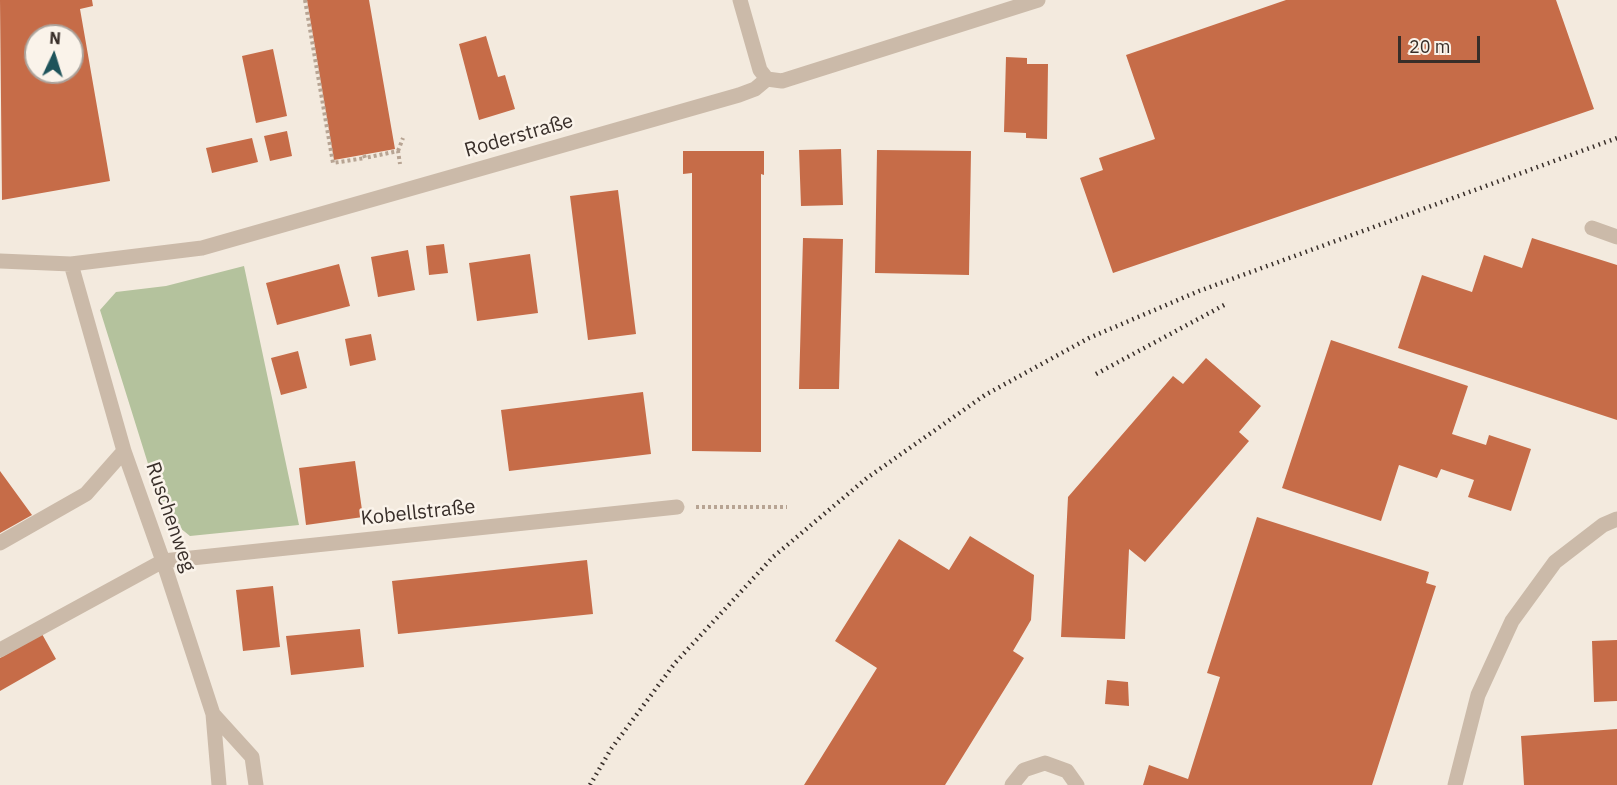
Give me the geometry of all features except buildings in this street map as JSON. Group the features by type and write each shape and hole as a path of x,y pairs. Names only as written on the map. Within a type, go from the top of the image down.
{"street":[{"path":"740,0 760,70 767,79"},
{"name":"Roderstraße","path":"0,261 71,264 202,248 739,95 755,89 767,79 782,81 1038,0"},
{"path":"1592,228 1617,237"},
{"name":"Ruschenweg","path":"71,264 124,451 213,714 219,785"},
{"path":"0,543 86,494 124,451"},
{"name":"Kobellstraße","path":"163,561 677,507"},
{"path":"1455,785 1478,695 1512,621 1555,562 1603,525 1617,519"},
{"path":"0,650 163,561"},
{"path":"213,714 252,757 256,785"},
{"path":"1012,785 1024,770 1045,763 1067,771 1077,785"}],"path":[{"path":"304,0 333,163 398,151"},
{"path":"400,164 398,151 403,138"},
{"path":"677,507 787,507"}],"green space":[{"path":"244,266 299,525 190,536 164,515 100,310 116,292 166,286"}],"railway":[{"path":"590,785 611,749 675,663 773,557 867,478 985,395 1089,338 1199,291 1617,138"},
{"path":"1096,374 1226,304"}]}
